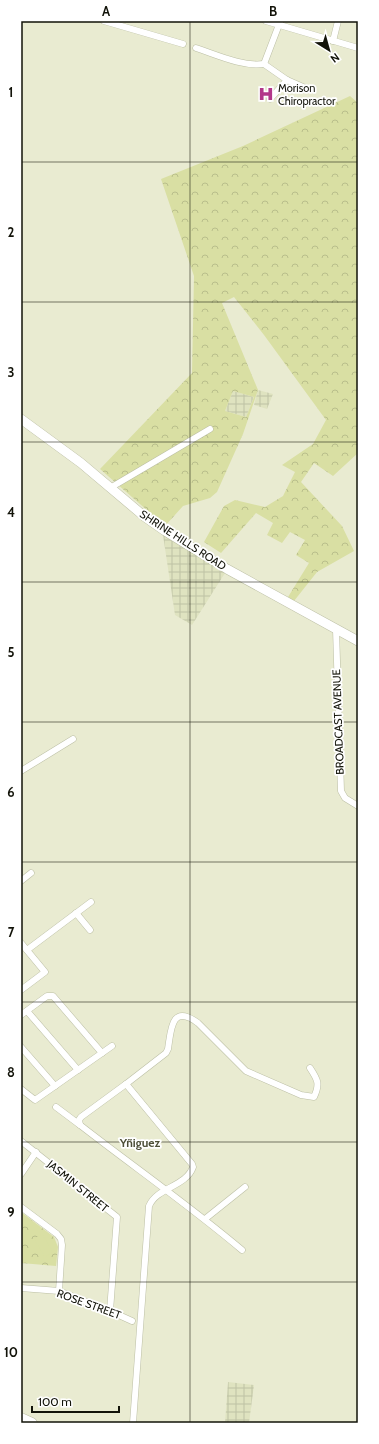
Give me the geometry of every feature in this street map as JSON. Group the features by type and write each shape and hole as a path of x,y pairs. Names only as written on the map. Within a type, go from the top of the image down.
{"street":[{"path":"104,21 183,44"},
{"path":"266,21 280,23 358,48"},
{"path":"333,41 338,21"},
{"path":"264,64 280,23"},
{"path":"196,48 246,64 264,64 287,80 303,87"},
{"path":"270,99 287,80"},
{"name":"SHRINE HILLS ROAD","path":"21,419 81,464 146,517 194,549 358,641"},
{"path":"110,488 210,429"},
{"name":"BROADCAST AVENUE","path":"336,629 340,790 345,798 358,806"},
{"path":"21,771 73,739"},
{"path":"21,881 31,873"},
{"path":"27,950 91,902"},
{"path":"76,913 90,930"},
{"path":"21,943 45,972 21,990"},
{"path":"21,1015 50,995 55,998 102,1053"},
{"path":"27,1011 78,1070"},
{"path":"80,1125 79,1120 81,1117 166,1053 172,1024 181,1016 191,1018 198,1023 246,1071 301,1095 314,1097 318,1090 318,1080 310,1068"},
{"path":"21,1089 35,1100 112,1046"},
{"path":"21,1047 55,1086"},
{"path":"126,1084 192,1164 192,1170 188,1176 156,1196 149,1206 133,1423"},
{"path":"56,1107 205,1219 242,1250"},
{"name":"JASMIN STREET","path":"21,1141 117,1217 110,1311"},
{"path":"21,1174 36,1152"},
{"path":"205,1219 245,1188"},
{"path":"21,1207 57,1234 61,1239 62,1245 59,1291"},
{"name":"ROSE STREET","path":"21,1288 59,1291 132,1321"}],"shaded area":[{"path":"258,390 273,394 267,409 254,405"},
{"path":"233,391 254,397 246,417 225,411"},
{"path":"163,535 225,573 192,625 175,615"},
{"path":"228,1382 254,1385 249,1423 225,1423"}],"green space":[{"path":"350,96 358,103 358,453 333,476 314,463 301,482 342,526 354,551 317,572 294,601 288,597 309,563 296,555 305,540 290,532 282,543 267,535 273,523 256,513 221,553 204,542 224,506 235,500 265,507 283,496 295,472 282,465 313,444 326,420 264,335 234,297 222,303 258,390 243,434 217,492 210,498 183,506 165,526 100,469 192,373 194,276 161,179 243,146","holes":["233,391 254,397 246,417 225,411"]},
{"path":"21,1212 54,1237 58,1247 56,1266 21,1263"},
{"path":"42,1234 53,1252 45,1257 34,1239"}],"place":[{"name":"Morison Chiropractor","path":"266,94"}],"district":[{"name":"Yñiguez","path":"140,1142"}]}
